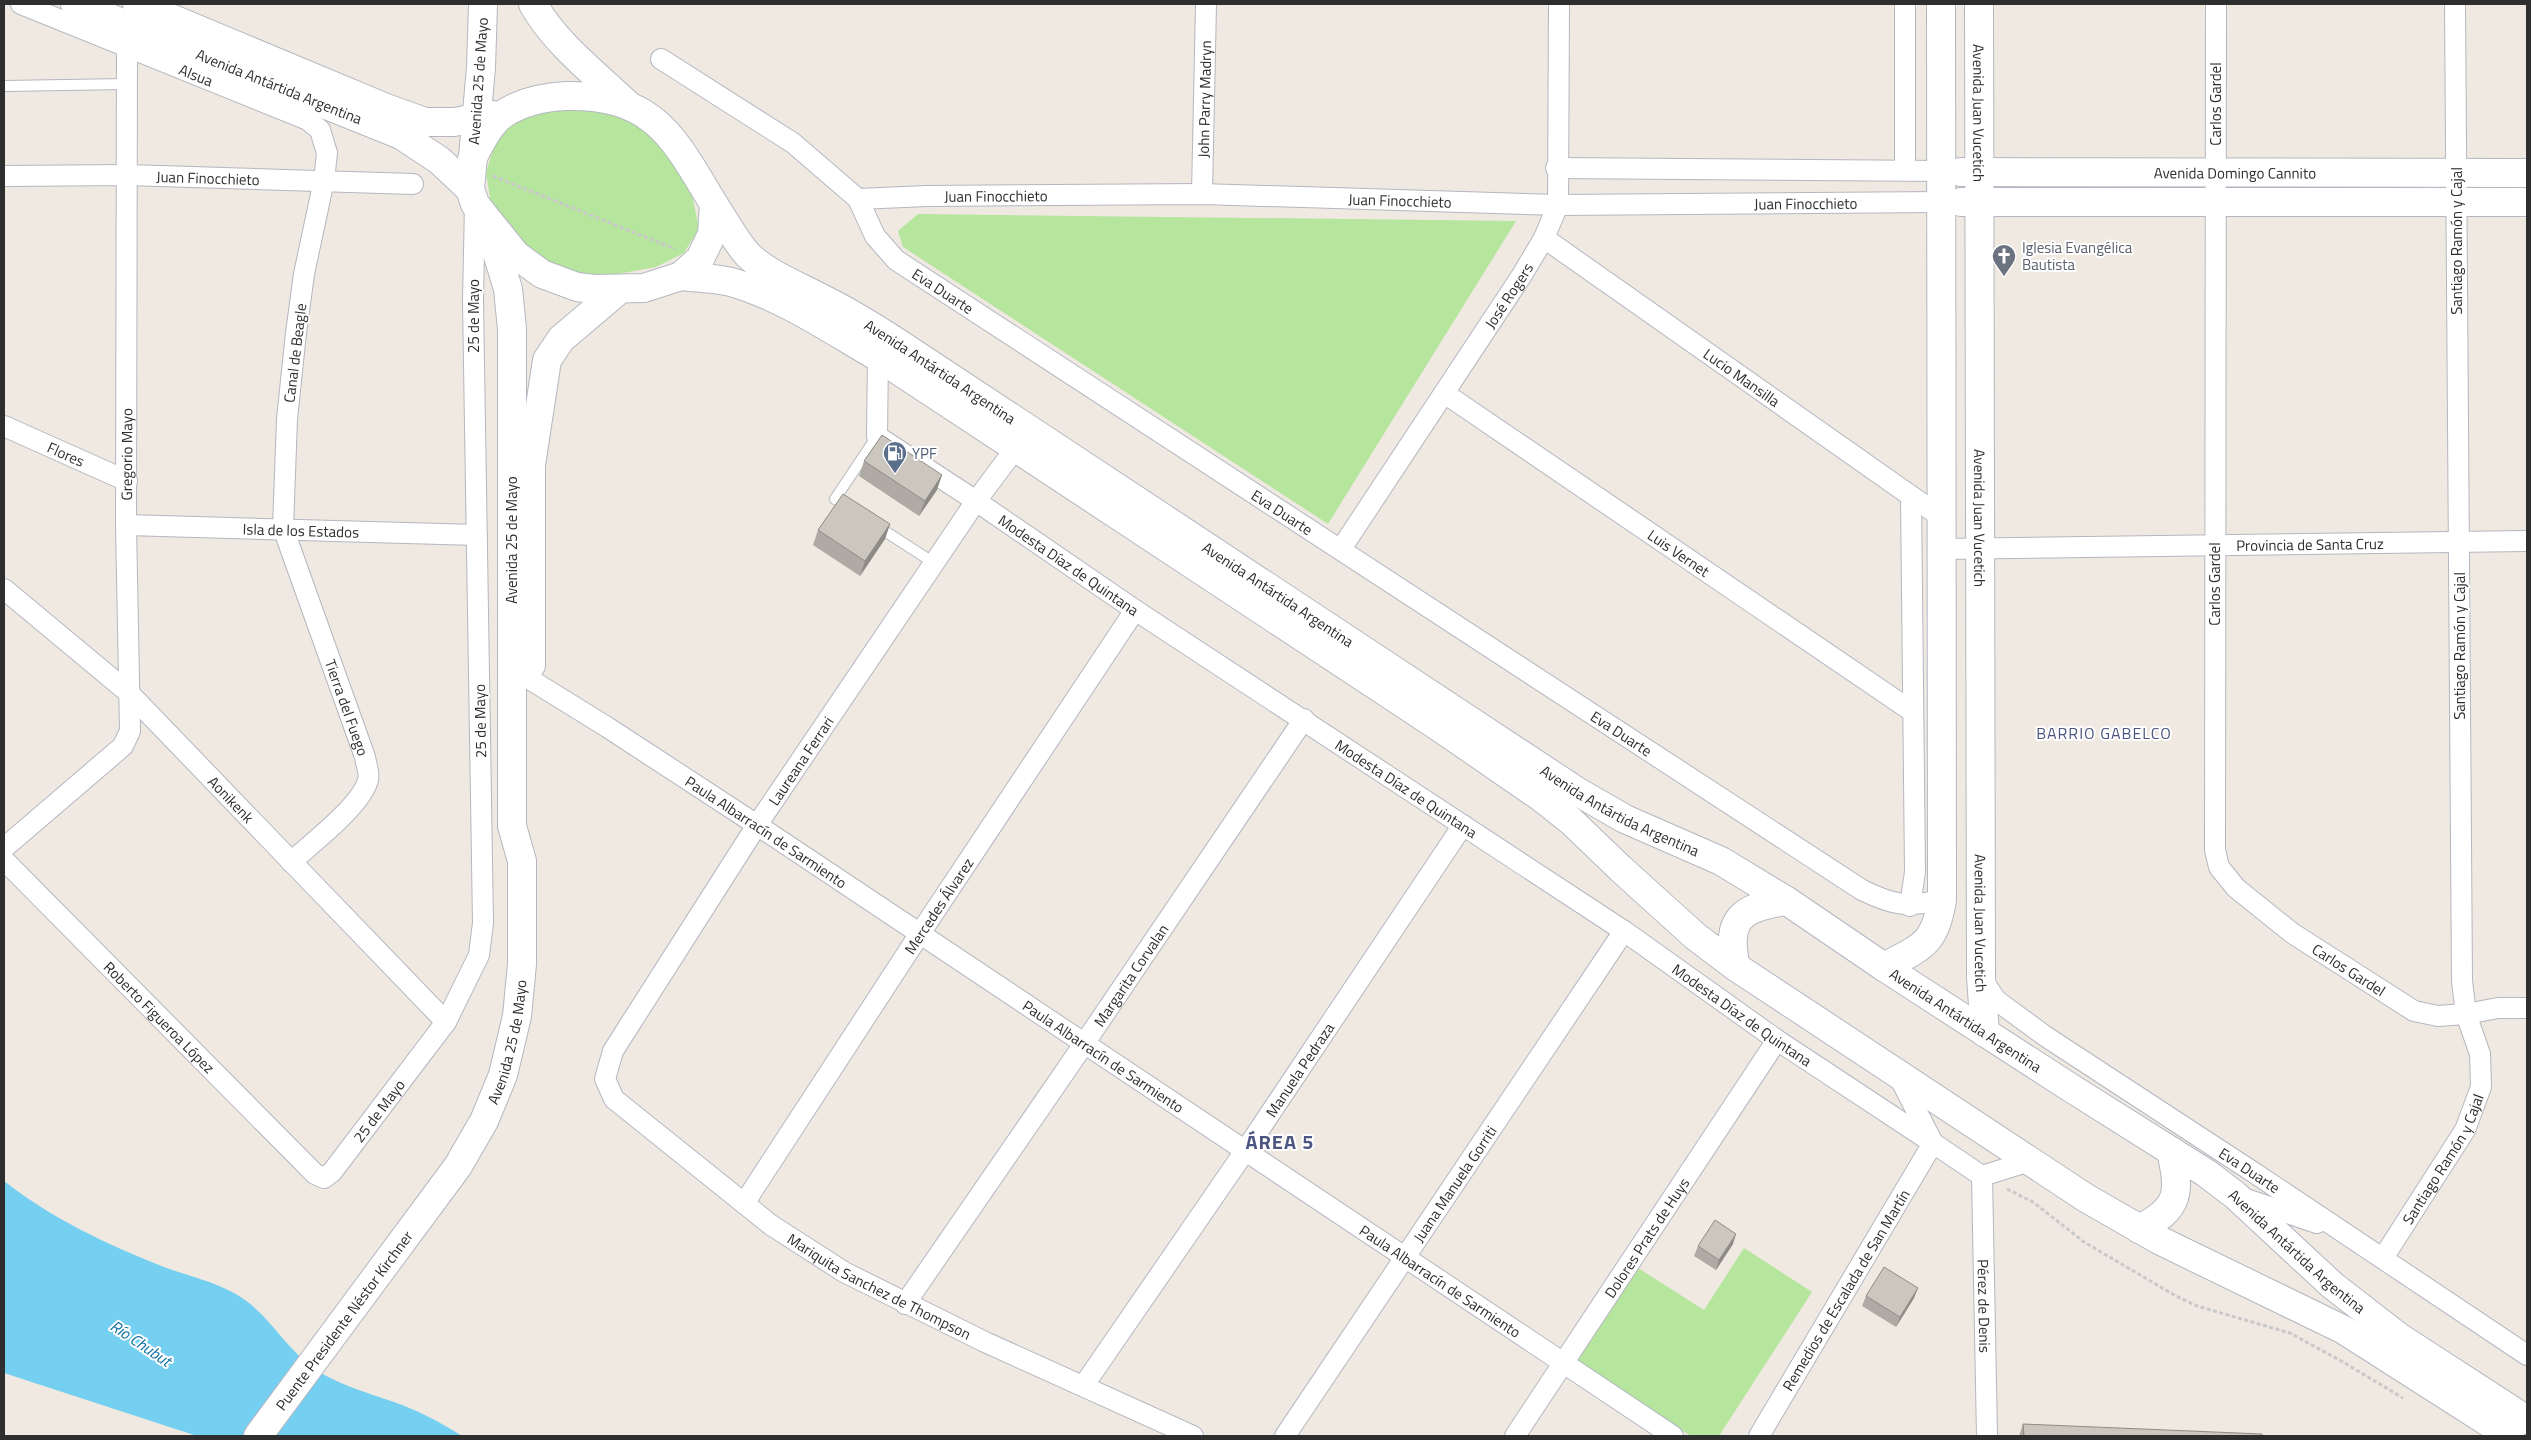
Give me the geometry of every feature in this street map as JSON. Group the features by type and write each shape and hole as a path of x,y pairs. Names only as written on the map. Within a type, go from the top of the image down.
{"main road":[{"name":"Avenida Antártida Argentina","path":"75,4 129,20 425,122 454,122 504,113 548,97 587,96 627,104 655,121 672,138 689,160 734,237 749,255 768,270 836,306 892,339 1578,792 1625,818 1721,861 1787,901 1985,1033 2206,1172 2235,1195 2332,1285 2398,1337 2527,1420"},
{"name":"Avenida 25 de Mayo","path":"483,4 478,117 478,189 508,289 512,329 512,826 522,861"},
{"path":"533,4 542,21 578,59 627,104"},
{"path":"1884,967 1917,950 1930,939 1939,923 1942,900 1941,4"},
{"name":"Avenida Juan Vucetich","path":"1979,4 1981,1002 1985,1033"},
{"name":"Avenida Antártida Argentina","path":"129,20 401,135 478,189 516,255 542,274 577,288 644,288 691,267 729,282 757,290 811,318 878,358 1431,722 1542,798 1571,821 1696,936 1736,967 2086,1198 2139,1229 2344,1330 2510,1436"},
{"path":"478,189 490,128 504,113"},
{"name":"Avenida Domingo Cannito","path":"1942,171 2527,172"},
{"name":"Avenida Domingo Cannito","path":"1942,202 2527,202"},
{"path":"691,267 712,234 714,205"},
{"name":"Avenida 25 de Mayo","path":"431,1205 484,1121 503,1075 517,1016 522,964 522,861 529,836 532,465 547,360 561,338 620,289"},
{"path":"1736,967 1731,946 1731,934 1737,924 1749,910 1762,904 1787,901"},
{"path":"2139,1229 2166,1212 2177,1192 2171,1151"},
{"name":"Puente Presidente Néstor Kirchner","path":"258,1436 431,1205"}],"street":[{"name":"Alsua","path":"21,4 129,20 308,120 320,130 327,153 324,180"},
{"name":"John Parry Madryn","path":"1202,194 1206,4"},
{"name":"José Rogers","path":"1341,549 1544,238 1558,205 1556,168 1559,4"},
{"path":"1905,4 1905,170"},
{"name":"Carlos Gardel","path":"2216,4 2213,545 2215,850 2219,867 2236,888 2292,933 2414,1011 2438,1016 2466,1014 2498,1008 2527,1008"},
{"name":"Santiago Ramón y Cajal","path":"2383,1258 2465,1130 2482,1087 2480,1054 2466,1014 2462,981 2455,4"},
{"name":"Gregorio Mayo","path":"4,848 124,746 130,730 126,525 126,84 129,20"},
{"name":"Eva Duarte","path":"661,59 794,143 858,198 875,236 896,260 1862,890 1886,902 1910,906 1942,900"},
{"path":"1556,168 1942,171"},
{"name":"Juan Finocchieto","path":"4,176 127,175 413,184"},
{"name":"Canal de Beagle","path":"283,528 287,420 296,333 304,274 324,180"},
{"name":"25 de Mayo","path":"315,1174 324,1178 332,1172 446,1022 479,955 482,923 473,301 478,189"},
{"name":"Juan Finocchieto","path":"858,198 1202,194 1558,205 1942,202"},
{"name":"Lucio Mansilla","path":"1544,238 1941,517"},
{"path":"878,358 878,436"},
{"name":"Luis Vernet","path":"1444,393 1913,712"},
{"name":"Flores","path":"4,426 127,481"},
{"name":"Modesta Díaz de Quintana","path":"878,436 1135,610 1304,719 1624,931 1777,1040 1982,1176"},
{"name":"Laureana Ferrari","path":"605,1079 613,1051 758,825 976,501 1015,449"},
{"path":"1910,906 1915,872 1911,496"},
{"name":"Isla de los Estados","path":"126,525 477,535"},
{"name":"Tierra del Fuego","path":"283,528 365,757 369,779 355,802 291,862"},
{"name":"Provincia de Santa Cruz","path":"1942,549 2527,541"},
{"name":"Aonikenk","path":"4,589 129,693 446,1022"},
{"name":"Mercedes Álvarez","path":"745,1202 918,935 1135,610"},
{"name":"Paula Albarracín de Sarmiento","path":"531,680 758,825 918,935 1673,1436"},
{"name":"Margarita Corvalan","path":"905,1304 1304,719"},
{"name":"Manuela Pedraza","path":"1084,1386 1245,1151 1463,825"},
{"name":"Roberto Figueroa López","path":"4,860 315,1174"},
{"name":"Juana Manuela Gorriti","path":"1285,1436 1624,931"},
{"name":"Eva Duarte","path":"1981,977 1996,1000 2045,1036 2527,1355"},
{"name":"Dolores Prats de Huys","path":"1514,1436 1777,1040"},
{"path":"1897,1073 1933,1143"},
{"name":"Mariquita Sanchez de Thompson","path":"605,1079 614,1099 745,1202 771,1225 844,1272 905,1304 1192,1436"},
{"name":"Remedios de Escalada de San Martín","path":"1759,1436 1933,1143"},
{"path":"1982,1176 2030,1161"},
{"name":"Pérez de Denis","path":"1982,1176 1987,1436"},
{"path":"2235,1195 2345,1233"}],"lane":[{"path":"4,86 126,84"},
{"path":"878,436 835,499 934,563"}],"path":[{"path":"478,189 691,267"},
{"path":"1982,1176 2033,1202 2084,1242 2176,1296 2197,1306 2290,1333 2344,1362 2408,1401"}],"green space":[{"path":"565,105 619,113 648,131 675,161 691,190 699,228 684,253 656,267 612,275 561,272 519,247 491,204 486,173 495,142 513,120"},
{"path":"918,214 1516,221 1328,524 903,247 898,231"},
{"path":"1744,1248 1812,1292 1719,1436 1691,1436 1573,1362 1635,1266 1704,1310"}],"water":[{"name":"Río Chubut","path":"4,1181 41,1207 101,1240 164,1267 213,1283 228,1290 254,1307 296,1353 321,1373 350,1387 418,1412 462,1436 197,1436 4,1373"}],"building":[{"path":"882,435 942,475 925,501 864,461"},
{"path":"843,494 890,524 865,561 818,530"},
{"path":"1715,1220 1736,1234 1719,1260 1698,1246"},
{"path":"1884,1267 1918,1288 1900,1317 1866,1296"},
{"path":"2023,1424 2262,1434 2262,1436 2024,1436"}],"place":[{"name":"Iglesia Evangélica Bautista","path":"2004,277"},
{"name":"YPF","path":"895,474"}],"district":[{"name":"BARRIO GABELCO","path":"2104,733"},
{"name":"ÁREA 5","path":"1280,1141"}]}
